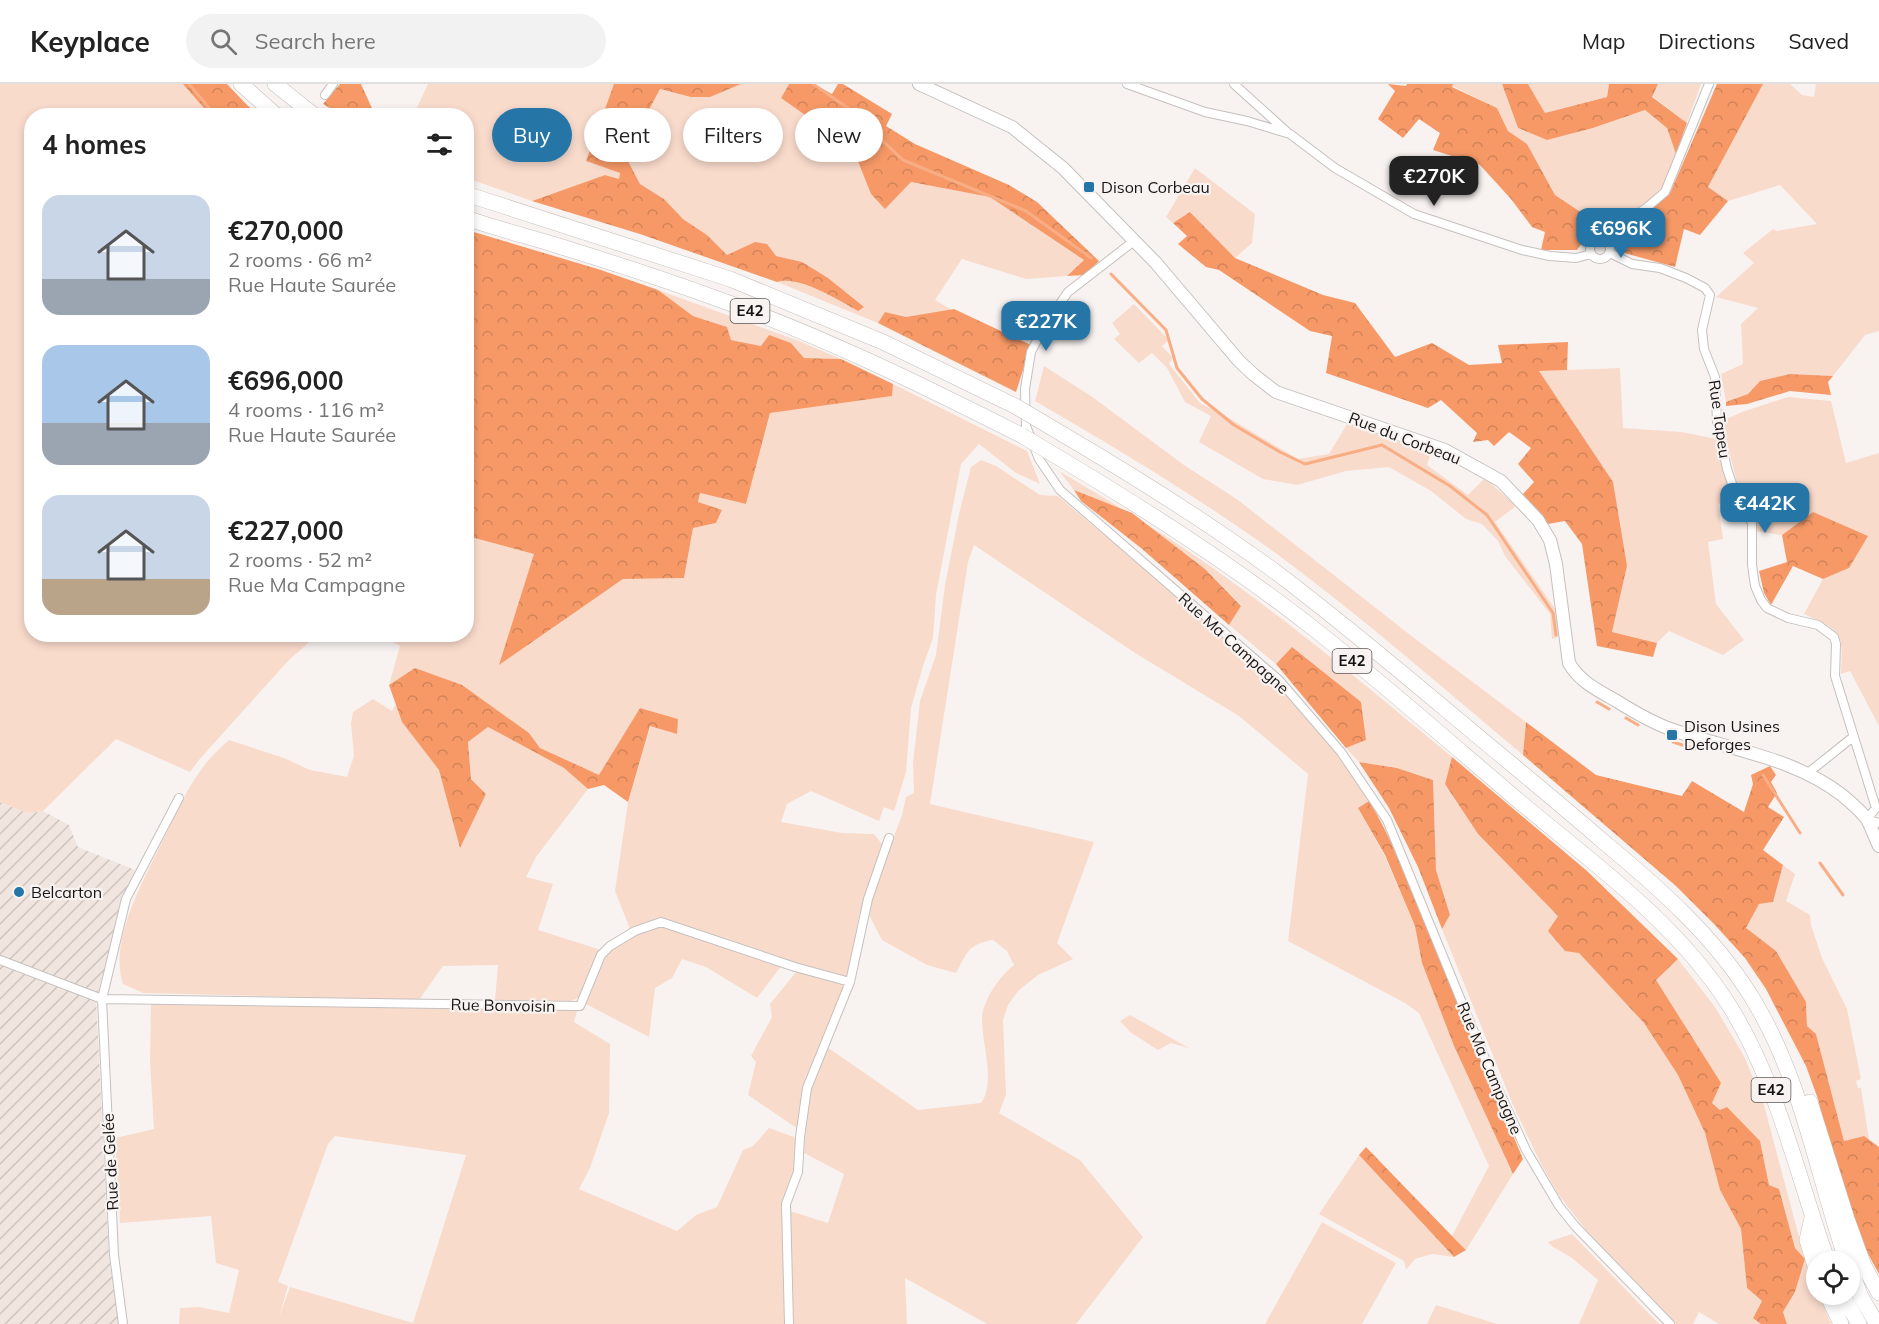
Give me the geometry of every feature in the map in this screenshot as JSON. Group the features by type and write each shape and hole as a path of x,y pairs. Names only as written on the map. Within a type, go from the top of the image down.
{"highway":[{"path":"241,84 268,108"},
{"path":"275,84 305,108"},
{"name":"E42","path":"474,197 730,279 883,342 1015,406 1158,492 1284,579 1330,614 1642,874 1678,908 1731,966 1766,1023 1801,1104 1832,1219 1843,1251"},
{"name":"E42","path":"474,220 636,270 760,315 921,385 1021,435 1061,459 1201,547 1317,632 1624,889 1660,921 1707,973 1748,1036 1766,1075 1824,1251"},
{"path":"1782,1059 1812,1105 1847,1219 1864,1266 1879,1293"},
{"path":"1810,1251 1807,1240 1812,1218"},
{"path":"1860,1294 1876,1324"},
{"path":"1832,1305 1841,1324"},
{"path":"1848,1305 1859,1324"}],"street":[{"path":"326,95 333,84"},
{"name":"Rue du Corbeau","path":"919,84 983,112 1012,128 1063,168 1156,263 1239,360 1276,392 1445,450 1502,481 1538,520 1550,540 1556,564 1569,663 1574,672 1590,686 1643,717 1675,731 1744,750 1808,773 1824,781 1873,821"},
{"path":"1127,84 1205,112 1247,121 1290,134"},
{"path":"1234,84 1290,134 1335,168 1414,213 1522,250 1576,258 1591,254"},
{"path":"1604,239 1614,228 1645,209 1665,192 1709,84"},
{"path":"1598,238 1604,239 1611,246 1610,254 1604,259 1597,259 1589,249 1593,241 1598,238"},
{"name":"Rue Ma Campagne","path":"1134,241 1068,292 1045,325 1031,352 1024,390 1026,426 1039,459 1060,490 1279,680 1341,752 1387,820 1490,1071 1526,1150 1559,1206 1575,1226 1670,1324"},
{"name":"Rue Tapeu","path":"1610,254 1632,264 1660,268 1686,278 1705,288 1710,295 1702,330 1704,349 1715,376 1718,421 1727,469 1737,498 1752,523 1752,565 1755,586 1767,608 1788,618 1818,625 1834,637 1836,644 1835,675 1876,808 1873,821"},
{"path":"1808,773 1853,737"},
{"name":"Rue de Gelée","path":"123,1324 114,1255 102,999 126,899 179,798"},
{"path":"1873,821 1879,846"},
{"path":"789,1324 786,1204 798,1172 807,1088 850,982 868,899 889,838"},
{"name":"Rue Bonvoisin","path":"102,999 580,1006 601,955 610,946 635,931 661,922 795,967 850,982"},
{"path":"0,960 102,999"}],"shaded area":[{"path":"0,84 183,84 204,108 24,108 24,642 309,642 288,661 190,772 116,739 43,811 27,813 0,802"},
{"path":"428,84 614,84 605,108 584,108 584,162 620,173 619,179 605,175 532,201 474,180 474,108 417,108"},
{"path":"741,84 789,84 781,98 795,108 795,162 858,162 871,194 885,208 911,182 990,197 1084,260 1067,276 1026,279 962,259 935,300 952,310 906,317 885,312 878,323 777,282 796,282 807,285 858,310 802,262 775,256 755,242 727,256 707,235 683,219 664,199 640,184 629,163 671,162 671,108 650,108 660,89 693,96 718,93"},
{"path":"1453,84 1502,84 1518,128 1547,140 1593,128 1645,110 1667,128 1676,154 1665,185 1644,205 1617,216 1606,226 1592,229 1585,215 1555,195 1527,144 1508,131 1497,108 1452,86"},
{"path":"1528,84 1609,84 1607,97 1545,113"},
{"path":"1658,84 1701,84 1687,123 1652,96"},
{"path":"1763,84 1790,84 1802,95 1814,97 1816,84 1879,84 1879,331 1865,335 1833,376 1790,374 1760,381 1748,394 1726,402 1721,374 1743,364 1741,324 1758,308 1716,297 1754,263 1743,253 1773,229 1777,231 1817,224 1780,185 1728,201 1707,188"},
{"path":"1195,168 1255,214 1252,243 1235,258 1190,212 1173,223 1166,217"},
{"path":"658,290 799,341 841,359 804,358 791,343 761,346 731,340 727,327 693,316"},
{"path":"1134,304 1169,340 1162,346 1173,358 1169,364 1200,403 1298,459 1329,454 1347,424 1431,453 1427,465 1468,495 1485,478 1516,506 1495,522 1558,613 1558,637 1552,639 1550,614 1505,556 1498,541 1482,524 1466,519 1431,491 1389,467 1346,471 1297,485 1263,479 1199,442 1211,416 1185,402 1167,368 1152,353 1139,363 1114,339 1120,334 1112,323"},
{"path":"1044,366 1091,396 1184,465 1238,500 1526,722 1523,755 1371,627 1277,554 1158,474 1035,401"},
{"path":"1620,368 1623,428 1681,432 1717,439 1733,498 1718,504 1723,539 1708,542 1716,604 1744,640 1723,655 1669,631 1657,643 1612,632 1627,566 1539,371"},
{"path":"893,384 1027,451 1040,484 1016,473 979,444 961,464 936,595 933,638 911,708 906,772 894,811 884,807 879,821 811,791 787,804 781,822 842,833 874,834 882,844 859,915 847,978 659,919 630,929 615,891 628,802 651,725 676,734 678,719 640,708 599,776 540,748 529,733 415,668 389,685 400,646 393,642 474,642 474,538 535,554 500,664 623,579 684,578 693,528 716,523 722,511 698,502 700,493 746,504 770,413 891,396"},
{"path":"1788,397 1831,401 1846,463 1879,453 1879,726 1850,671 1841,674 1842,649 1838,635 1827,625 1804,614 1823,579 1849,568 1813,512 1782,535 1755,531 1735,473 1722,421"},
{"path":"981,460 996,466 1040,495 1058,496 1208,620 1280,685 1313,720 1354,774 1369,801 1358,808 1384,855 1415,926 1422,963 1454,1046 1513,1174 1466,1250 1452,1236 1489,1166 1419,1013 1405,1003 1288,941 1308,774 1239,716 1135,653 974,545 968,562 930,804 1094,842 1057,943 1073,959 1038,975 1018,991 1008,1005 1003,1020 1006,1095 999,1113 1080,1160 1143,1237 1076,1324 987,1324 905,1278 907,1324 793,1324 790,1211 828,1223 844,1174 804,1153 812,1084 827,1047 918,1110 981,1103 985,1095 988,1074 983,1013 992,990 1014,965 1007,951 993,940 978,944 969,950 956,973 927,965 882,940 868,913 871,897 902,815 906,797 914,793 913,763 920,701 936,655 945,585 959,514 971,467"},
{"path":"1059,471 1098,494 1124,510 1074,490"},
{"path":"1145,523 1213,568 1274,613 1452,757 1445,784 1478,834 1558,916 1548,931 1579,953 1644,1023 1678,1075 1705,1133 1720,1190 1741,1229 1747,1288 1762,1301 1753,1317 1761,1324 1719,1324 1699,1312 1693,1324 1676,1324 1586,1230 1558,1194 1513,1105 1442,929 1450,915 1436,870 1433,780 1397,768 1359,762 1346,748 1366,740 1292,647 1276,664 1229,625 1241,605 1205,569"},
{"path":"373,699 392,711 396,704 402,722 440,770 460,847 486,794 471,779 468,742 488,727 564,768 588,789 536,857 526,877 553,884 538,930 601,950 581,997 570,1001 495,1000 498,965 443,966 419,1000 143,993 123,984 120,948 131,910 185,795 210,758 229,740 284,758 310,770 347,777 354,756 351,723 353,712"},
{"path":"0,802 27,813 43,811 69,825 78,847 135,870 96,998 109,1258 119,1324 0,1324"},
{"path":"1783,865 1795,874 1786,901 1810,915 1822,958 1847,1009 1861,1079 1856,1081 1858,1088 1861,1088 1869,1140 1863,1136 1844,1141 1816,1034 1807,1026 1806,1002 1746,928 1759,904 1773,902"},
{"path":"663,925 782,965 757,998 706,967 682,959 672,978 655,988 649,1037 586,1004 606,953 629,937"},
{"path":"1678,959 1715,1007 1744,1056 1764,1105 1805,1259 1795,1248 1779,1189 1769,1185 1760,1141 1712,1103 1656,979"},
{"path":"797,971 846,983 805,1079 798,1129 748,1095 756,1062 751,1056 772,1017 770,1004"},
{"path":"151,1003 578,1008 574,1022 610,1044 609,1113 590,1168 579,1189 677,1231 696,1215 717,1207 743,1150 753,1146 769,1128 794,1137 798,1145 796,1165 785,1194 785,1324 179,1324 180,1308 199,1307 229,1313 239,1270 216,1263 211,1216 120,1223 115,1138 154,1129 150,1062","holes":["335,1136 466,1155 413,1323 290,1287 279,1317 288,1286 278,1282 328,1144"]},
{"path":"1130,1015 1189,1048 1171,1043 1158,1050 1130,1032 1120,1021"},
{"path":"1359,1155 1454,1257 1432,1254 1415,1259 1406,1270 1404,1261 1319,1214"},
{"path":"1322,1222 1396,1263 1362,1324 1265,1324"},
{"path":"1572,1234 1659,1324 1579,1324 1598,1280 1548,1242"},
{"path":"1805,1259 1806,1305 1823,1305 1831,1324 1787,1324 1783,1312 1795,1292"},
{"path":"1436,1305 1497,1324 1427,1324"}],"green space":[{"path":"183,84 227,84 251,108 204,108"},
{"path":"340,84 361,84 372,108 330,108 323,104"},
{"path":"614,84 741,84 710,97 691,97 660,89 650,108 605,108"},
{"path":"789,84 814,84 832,94 838,84 843,84 882,108 795,108 781,98"},
{"path":"1388,84 1406,86 1407,84 1453,84 1452,87 1497,108 1508,131 1527,144 1555,195 1585,215 1592,229 1577,250 1541,250 1545,232 1532,227 1511,199 1480,165 1433,150 1440,133 1419,119 1403,138 1378,119 1395,91"},
{"path":"1502,84 1528,84 1545,113 1607,97 1609,84 1658,84 1652,97 1687,123 1676,154 1667,128 1645,110 1593,128 1547,140 1518,128"},
{"path":"1717,84 1763,84 1708,187 1728,201 1700,235 1684,229 1675,267 1617,251 1619,232 1670,193"},
{"path":"883,108 892,114 886,126 915,144 1009,185 1037,202 1099,261 1085,275 1067,276 1084,260 990,197 911,182 885,209 871,194 858,162 883,162"},
{"path":"589,162 629,162 640,184 664,199 683,219 707,235 727,255 755,242 767,244 776,256 802,262 828,278 864,307 858,311 807,285 786,281 777,282 640,234 532,201 605,175 619,179 620,173"},
{"path":"1190,212 1235,258 1323,295 1355,303 1395,357 1432,343 1469,365 1502,363 1498,345 1568,342 1567,370 1539,371 1613,482 1627,566 1612,632 1657,643 1653,657 1597,646 1582,544 1565,521 1548,524 1523,494 1534,482 1518,464 1531,448 1509,432 1494,446 1488,440 1473,442 1477,433 1441,400 1428,408 1326,373 1332,336 1310,331 1219,270 1206,267 1178,244 1187,236 1173,223"},
{"path":"474,232 601,270 658,290 693,316 727,327 731,340 761,346 769,335 791,343 804,358 841,359 893,384 892,396 770,413 746,504 700,493 698,502 722,510 716,523 693,528 684,578 623,579 499,665 534,554 474,538"},
{"path":"954,309 1031,345 1016,392 878,323 885,312 906,317"},
{"path":"1790,374 1833,376 1828,382 1831,395 1790,391 1747,404 1726,406 1726,402 1748,394 1760,381"},
{"path":"1074,490 1132,513 1205,569 1241,606 1229,625 1141,548 1081,501"},
{"path":"1813,512 1868,536 1849,568 1823,579 1793,566 1771,605 1764,593 1759,571 1787,562 1782,535"},
{"path":"1292,647 1361,702 1366,740 1346,748 1276,664"},
{"path":"415,668 462,685 529,733 540,748 599,775 640,708 678,719 677,734 650,726 628,802 604,785 588,789 564,768 488,727 468,742 471,779 486,794 460,848 439,770 402,722 389,685"},
{"path":"1526,722 1596,775 1682,796 1692,781 1744,812 1753,784 1751,775 1770,766 1776,775 1771,782 1777,793 1768,807 1784,817 1763,850 1783,865 1773,902 1759,904 1746,928 1776,951 1806,1002 1807,1026 1816,1034 1844,1141 1864,1136 1879,1147 1879,1274 1862,1243 1832,1156 1818,1099 1806,1066 1766,989 1745,958 1676,886 1523,755"},
{"path":"1452,757 1587,871 1678,959 1656,980 1721,1083 1712,1103 1720,1110 1727,1107 1760,1141 1769,1185 1779,1189 1795,1248 1805,1259 1795,1292 1783,1312 1787,1324 1761,1324 1753,1318 1762,1301 1747,1288 1741,1229 1720,1190 1705,1133 1678,1075 1644,1023 1579,953 1565,951 1548,931 1558,916 1478,834 1445,784"},
{"path":"1359,762 1397,768 1433,780 1436,870 1450,915 1442,929 1418,867 1389,808"},
{"path":"1369,801 1391,842 1422,913 1523,1159 1513,1174 1454,1046 1422,963 1415,926 1385,855 1358,808"},
{"path":"1366,1147 1466,1250 1454,1257 1359,1155"}],"waterway":[{"path":"189,84 209,108"},
{"path":"813,84 848,108 903,160 1026,211 1091,258"},
{"path":"1111,274 1166,330 1177,368 1202,399 1234,425 1305,464 1382,445 1450,486 1487,515 1553,613 1556,635"},
{"path":"1597,702 1609,709"},
{"path":"1626,718 1638,725"},
{"path":"1673,742 1695,749"},
{"path":"1763,775 1800,833"},
{"path":"1820,863 1843,895"}],"place":[{"name":"Dison Corbeau","path":"1089,187"},
{"name":"Dison Usines Deforges","path":"1672,735"},
{"name":"Belcarton","path":"19,892"}]}
